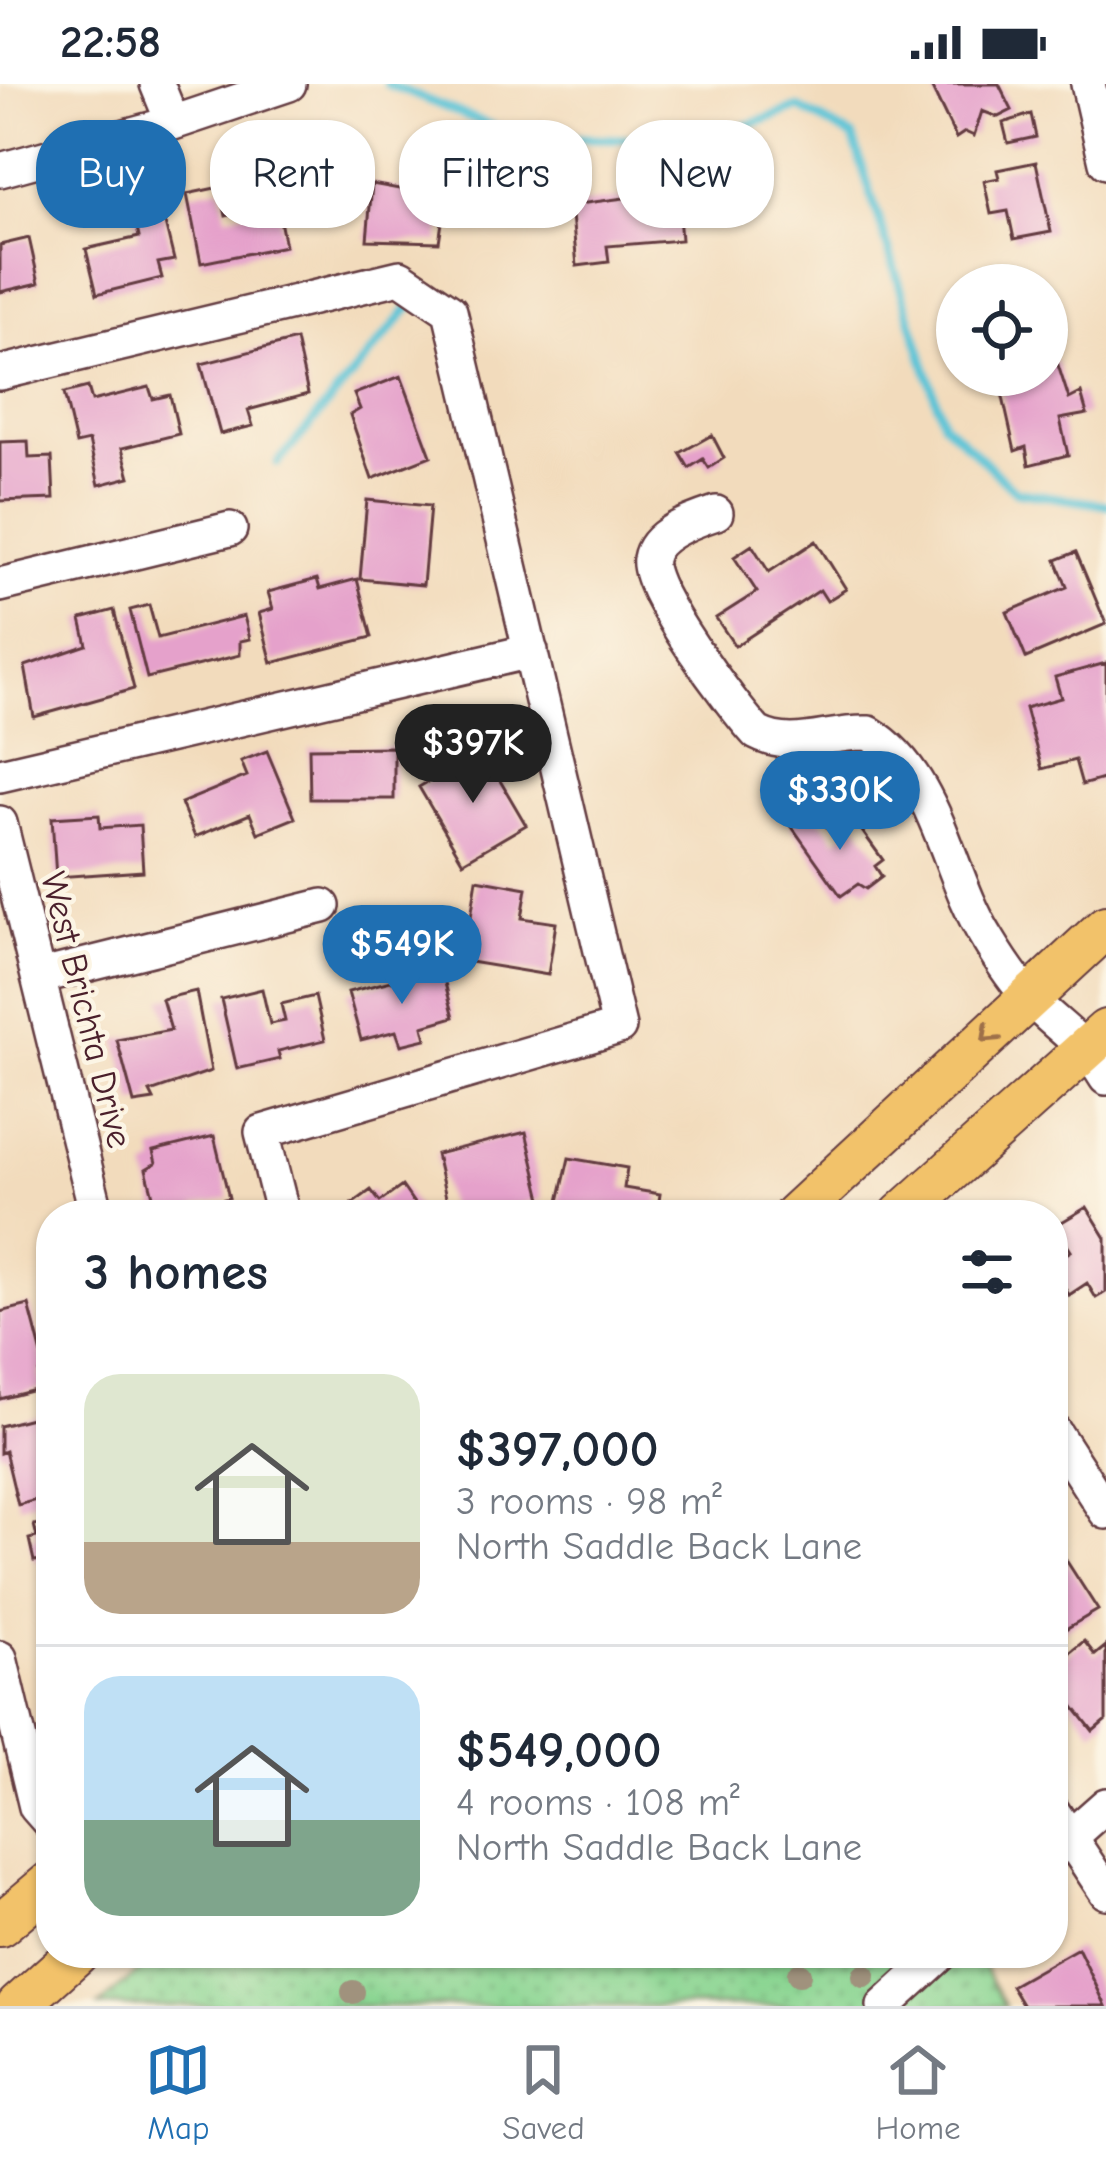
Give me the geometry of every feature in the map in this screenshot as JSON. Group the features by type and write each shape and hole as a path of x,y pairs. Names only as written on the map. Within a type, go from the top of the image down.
{"main road":[{"path":"811,1200 1106,927"},
{"path":"924,1200 1100,1052"},
{"path":"0,1925 36,1895"},
{"path":"17,2006 60,1968"}],"street":[{"path":"157,84 172,120"},
{"path":"179,120 228,94 289,84"},
{"path":"1088,84 1106,162"},
{"path":"0,170 36,160"},
{"path":"0,373 400,277 450,310 619,1027 262,1132 279,1200"},
{"path":"716,513 688,523 657,544 649,561 652,579 667,608 757,733 774,742 793,743 869,733 892,751 925,797 985,936 1029,997 1100,1052"},
{"path":"0,585 230,529"},
{"path":"0,775 532,651"},
{"name":"West Brichta Drive","path":"0,823 93,1200"},
{"path":"38,977 323,907"},
{"path":"1068,1453 1106,1512"},
{"path":"0,1658 36,1807"},
{"path":"1068,1828 1106,1805"},
{"path":"1068,1845 1106,1892"},
{"path":"884,2006 926,1968"}],"green space":[{"path":"142,1968 984,1968 1005,2006 99,2006"}],"building":[{"path":"930,84 999,84 1012,110 998,117 982,111 974,136 965,132 956,138"},
{"path":"1031,114 1036,137 1008,143 1003,123"},
{"path":"1036,162 1051,232 1014,239 1008,211 991,214 984,181 999,178 997,170"},
{"path":"375,185 399,189 399,228 441,228 439,242 367,240 368,228 375,228"},
{"path":"210,189 210,228 281,228 285,246 201,263 187,194"},
{"path":"616,199 616,228 680,228 681,240 607,246 609,262 577,266 573,228 592,228 592,202"},
{"path":"137,228 166,228 174,260 158,263 162,278 97,294 86,249 139,237"},
{"path":"29,238 39,283 0,292 0,245"},
{"path":"296,340 308,394 248,410 253,426 220,434 201,364"},
{"path":"401,376 431,456 372,479 350,415 360,409 354,394"},
{"path":"88,387 92,401 149,387 153,399 170,395 179,434 122,448 130,477 99,485 89,441 76,444 64,393"},
{"path":"1081,393 1087,414 1060,419 1068,455 1029,465 1026,447 1015,451 1003,396 1069,399"},
{"path":"712,435 724,458 709,468 703,459 689,468 680,453"},
{"path":"28,441 29,458 52,457 54,499 0,501 0,442"},
{"path":"367,500 430,506 423,585 360,579"},
{"path":"816,541 846,589 827,601 820,590 735,646 716,618 757,592 734,557 752,545 769,572"},
{"path":"1076,552 1106,624 1026,658 1007,612 1067,587 1056,560"},
{"path":"317,579 320,589 357,579 372,637 272,663 259,613 273,609 268,592"},
{"path":"149,605 158,638 244,616 250,639 240,641 240,655 147,678 130,610"},
{"path":"114,610 134,689 34,717 25,666 87,645 81,619"},
{"path":"1106,663 1106,778 1082,785 1075,760 1042,769 1025,708 1061,698 1055,677"},
{"path":"394,747 394,799 310,799 309,748"},
{"path":"482,750 526,825 463,862 419,787"},
{"path":"267,751 295,818 258,833 250,814 195,837 181,803 247,776 241,761"},
{"path":"813,808 836,840 857,824 883,860 875,866 882,877 866,889 858,884 841,896 790,824"},
{"path":"99,815 100,828 140,825 143,871 56,877 52,818"},
{"path":"477,879 527,888 522,918 556,923 548,975 464,961"},
{"path":"441,968 454,1017 423,1026 426,1039 401,1045 396,1031 361,1040 348,992"},
{"path":"262,989 270,1024 285,1021 281,1004 315,996 325,1040 278,1051 280,1059 237,1069 221,999"},
{"path":"196,991 211,1071 150,1092 154,1100 134,1103 117,1040 171,1030 162,999"},
{"path":"526,1132 542,1199 447,1200 436,1154"},
{"path":"214,1136 229,1198 154,1200 146,1169 156,1163 153,1151"},
{"path":"569,1158 627,1168 624,1188 660,1194 659,1200 559,1200"},
{"path":"402,1186 412,1200 383,1200"},
{"path":"371,1190 378,1200 357,1200"},
{"path":"1087,1207 1106,1238 1106,1292 1096,1298 1087,1283 1068,1293 1068,1218"},
{"path":"29,1305 36,1332 36,1390 0,1399 0,1312"},
{"path":"36,1417 36,1500 18,1505 5,1451 0,1453 0,1426"},
{"path":"36,1537 36,1561 34,1561 29,1539"},
{"path":"1068,1563 1098,1610 1068,1628"},
{"path":"1084,1641 1095,1655 1106,1646 1106,1720 1093,1731 1068,1699 1068,1654"},
{"path":"1078,1948 1106,2006 1023,2006 1011,1986 1043,1968 1068,1968 1068,1954"}],"waterway":[{"path":"387,84 517,136 699,141 799,108 853,137 943,422 1015,491 1106,505"},
{"path":"278,463 414,302"}]}
